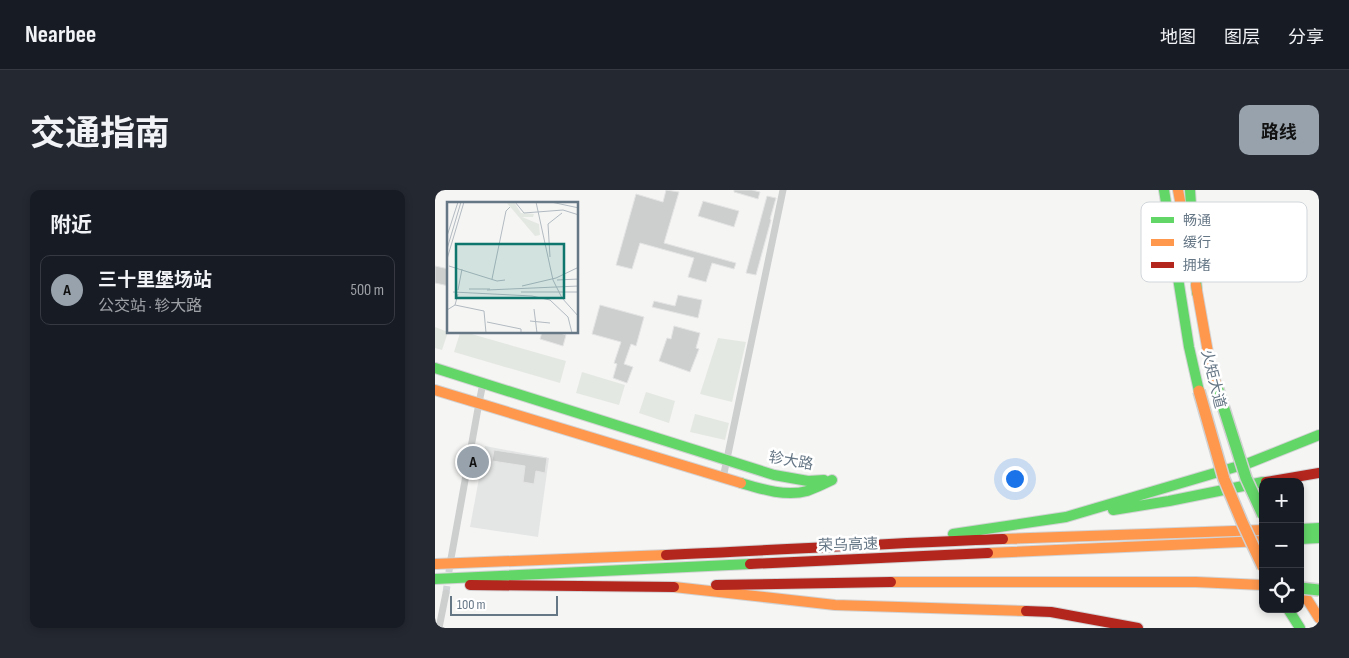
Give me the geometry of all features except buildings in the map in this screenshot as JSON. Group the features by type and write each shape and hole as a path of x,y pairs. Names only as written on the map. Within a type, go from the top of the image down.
{"main road":[{"name":"火矩大道","path":"1179,282 1199,391 1224,479 1259,558"},
{"name":"火矩大道","path":"1195,282 1209,358 1217,387 1246,478 1259,506"},
{"path":"1196,282 1197,293"},
{"name":"轸大路","path":"435,368 790,479 808,481 832,480 806,491 795,493 767,491 435,390"},
{"path":"1066,517 1249,463 1319,436"},
{"path":"1289,478 1319,473"},
{"path":"892,542 1169,502 1259,483"},
{"path":"1304,529 1319,528"},
{"name":"荣乌高速","path":"435,564 740,552 892,542 1259,530"},
{"path":"1304,539 1319,538"},
{"name":"荣乌高速","path":"435,580 630,569 1259,541"},
{"path":"435,580 474,585 674,587 837,582 1196,582 1259,585"},
{"path":"674,587 835,605 1051,612 1138,628"},
{"path":"1304,588 1319,590"},
{"path":"1304,594 1319,618"},
{"path":"1291,613 1300,628"}],"street":[{"path":"723,478 783,190"},
{"path":"451,564 483,383"},
{"path":"439,628 446,593"}],"shaded area":[{"path":"435,327 447,332 447,334 442,350 435,348"},
{"path":"460,334 472,334 566,361 560,383 454,352"},
{"path":"718,338 746,342 732,402 700,394"},
{"path":"582,372 625,385 619,405 576,393"},
{"path":"646,392 675,401 669,423 639,413"},
{"path":"695,414 729,423 725,440 690,432"},
{"path":"485,446 549,458 538,537 470,527"}],"tunnel":[{"path":"446,593 450,564"}],"traffic: fast":[{"path":"1164,190 1166,202"},
{"path":"1190,190 1191,202"},
{"path":"1179,282 1189,347 1199,391"},
{"path":"1196,282 1197,293"},
{"path":"435,368 774,475 808,481 824,480"},
{"path":"1217,387 1246,478 1259,506"},
{"path":"953,534 1066,517 1249,463 1319,435"},
{"path":"741,483 774,491 799,493 832,480"},
{"path":"1113,510 1259,483"},
{"path":"1304,529 1319,528"},
{"path":"1304,539 1319,538"},
{"path":"435,579 750,564"},
{"path":"1304,588 1319,590"},
{"path":"1291,613 1300,628"}],"traffic: slow":[{"path":"1178,190 1180,202"},
{"path":"1196,285 1209,358 1217,387"},
{"path":"435,390 741,483"},
{"path":"1199,391 1224,479 1259,558"},
{"path":"1003,539 1259,530"},
{"path":"988,553 1259,541"},
{"path":"435,564 666,555"},
{"path":"891,582 1196,582 1259,585"},
{"path":"674,587 835,605 1026,611"},
{"path":"1304,594 1319,618"}],"traffic: jam":[{"path":"1290,478 1319,473"},
{"path":"666,555 1003,539"},
{"path":"750,564 988,553"},
{"path":"716,585 891,582"},
{"path":"470,585 674,587"},
{"path":"1026,611 1051,612 1138,628"}],"place":[{"name":"三十里堡场站","path":"473,462"}]}
